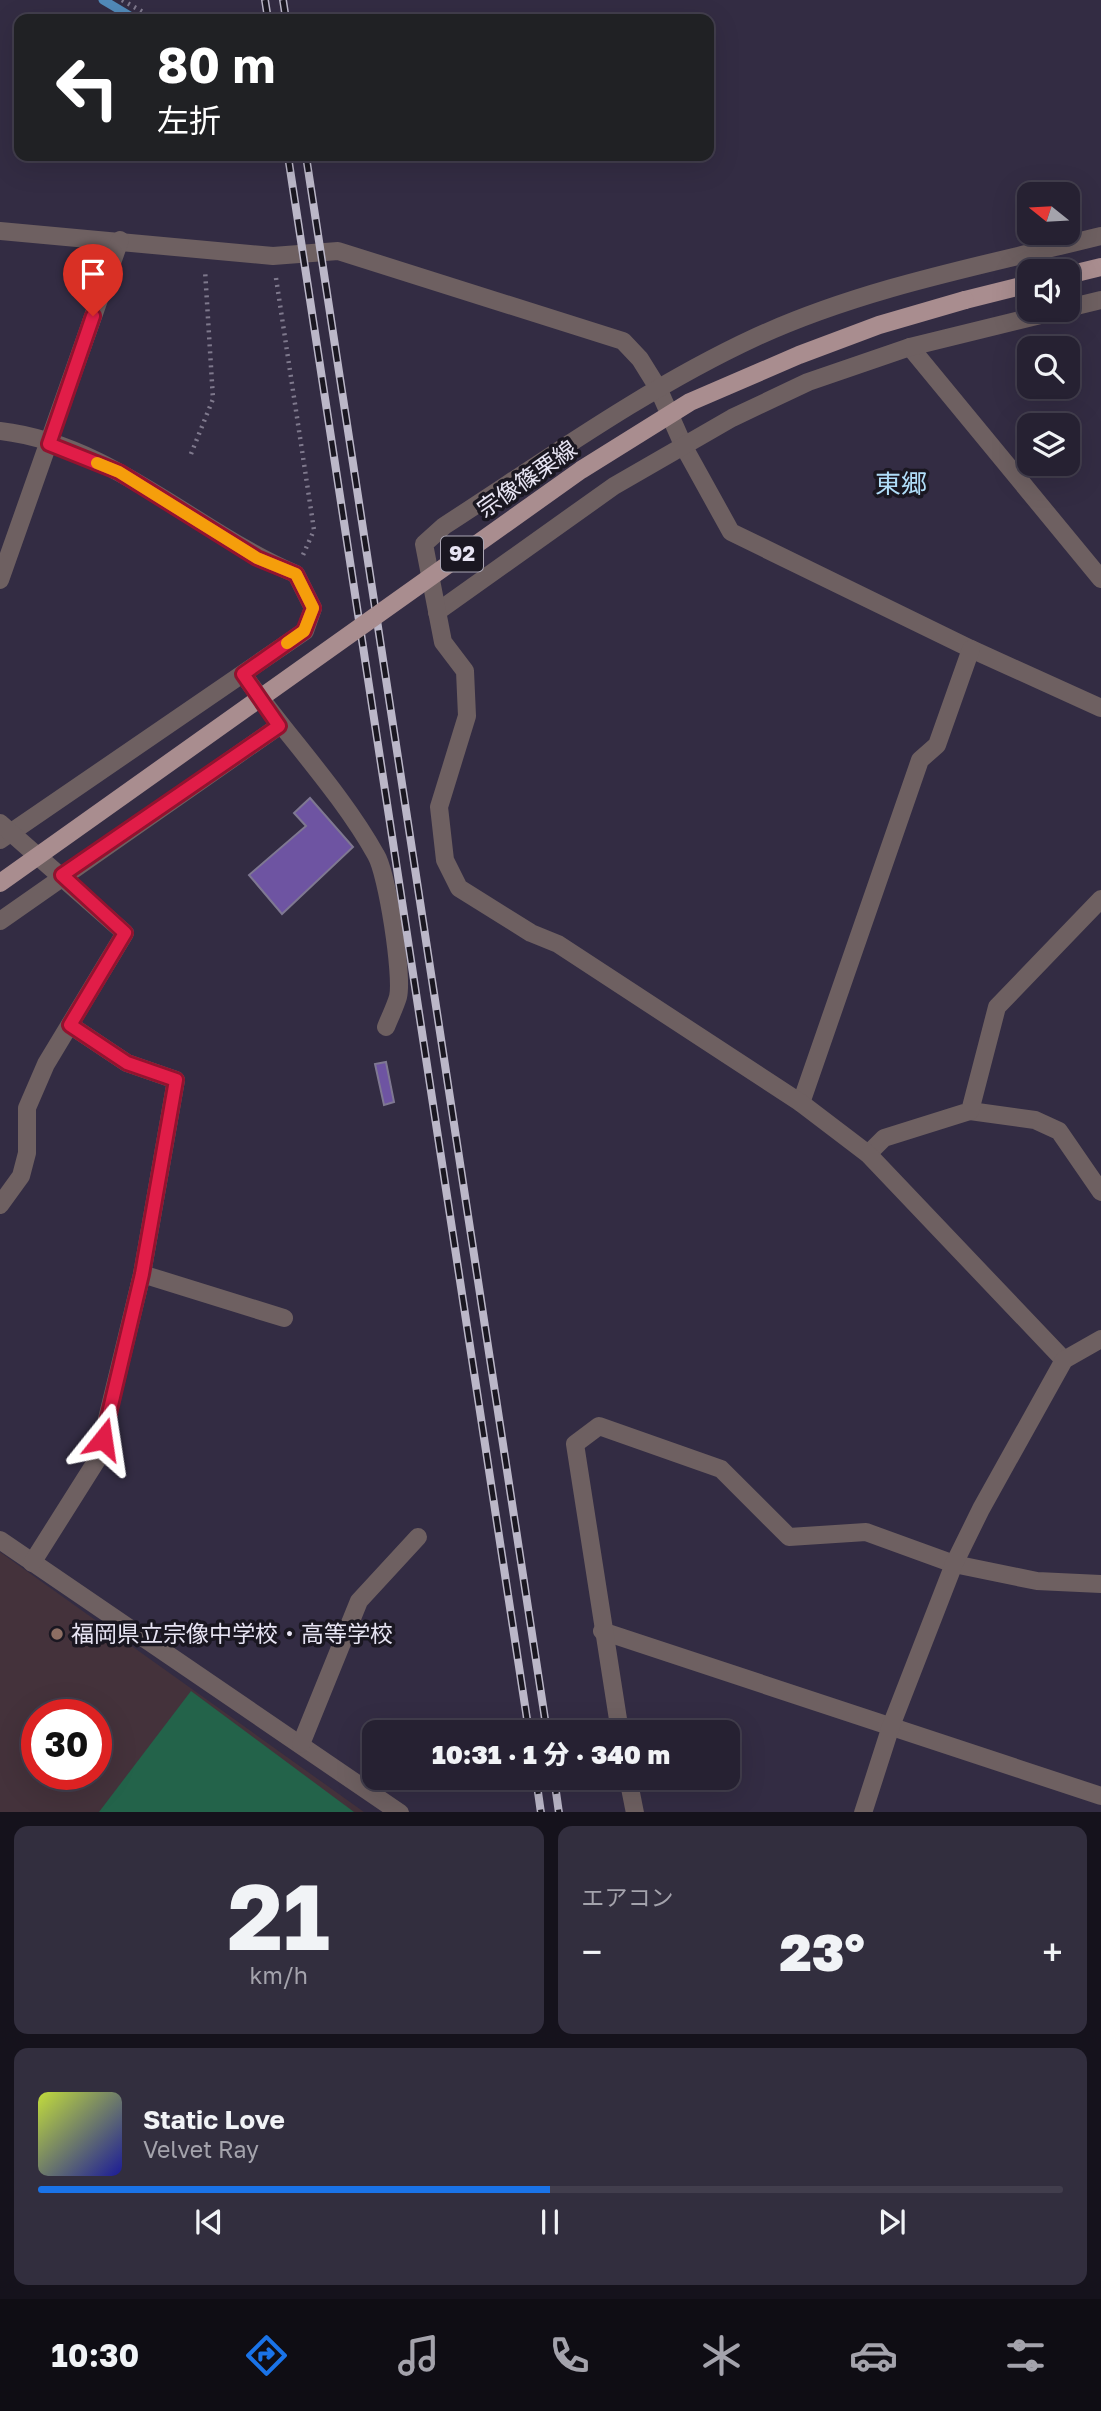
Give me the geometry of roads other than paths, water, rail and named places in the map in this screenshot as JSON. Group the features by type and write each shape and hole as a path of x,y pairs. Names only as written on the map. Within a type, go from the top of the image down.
{"main road":[{"path":"1080,272 1101,267"},
{"name":"宗像篠栗線","path":"0,883 581,470 690,402 879,324 1017,287"}],"street":[{"path":"0,231 273,256 338,251 623,341 640,359 658,388 684,447 731,531 971,649 1101,708"},
{"path":"1064,1360 868,1154 801,1103 558,944 531,933 459,888 445,860 439,807 467,716 465,671 443,642 424,544 444,526 658,388 756,337 822,311 912,282 1101,236"},
{"path":"0,580 120,240"},
{"path":"1080,305 1101,300"},
{"path":"437,612 614,486 732,418 808,382 910,347 1017,321"},
{"path":"910,347 1101,579"},
{"path":"0,432 49,444 119,472 257,558 296,574 313,608 304,631 4,831 62,875 125,933 46,1064 27,1108 27,1153 21,1176 0,1205"},
{"path":"801,1103 920,760 936,745 971,649"},
{"path":"243,674 279,726 302,749 378,857 395,938 399,995 386,1027"},
{"path":"0,921 62,875 279,726"},
{"path":"970,1111 997,1007 1101,899"},
{"path":"32,1563 97,1460 142,1274 176,1080 127,1063 70,1025"},
{"path":"868,1154 884,1138 970,1111 1035,1120 1059,1131 1101,1192"},
{"path":"142,1274 284,1318"},
{"path":"863,1812 891,1726 954,1564 1064,1360 1101,1339"},
{"path":"618,1720 575,1444 599,1426 721,1469 789,1537 866,1532 954,1564 1037,1581 1101,1584"},
{"path":"301,1744 359,1601 418,1537"},
{"path":"0,1540 400,1812"},
{"path":"602,1631 1101,1796"},
{"path":"630,1790 635,1812"}],"waterway":[{"path":"103,0 127,14"}],"railway":[{"path":"265,0 267,14"},
{"path":"283,0 285,14"},
{"path":"289,161 527,1720"},
{"path":"307,161 545,1720"},
{"path":"538,1790 541,1812"},
{"path":"556,1790 559,1812"}],"place":[{"name":"福岡県立宗像中学校・高等学校","path":"57,1634"}],"district":[{"name":"東郷","path":"901,484"}]}
